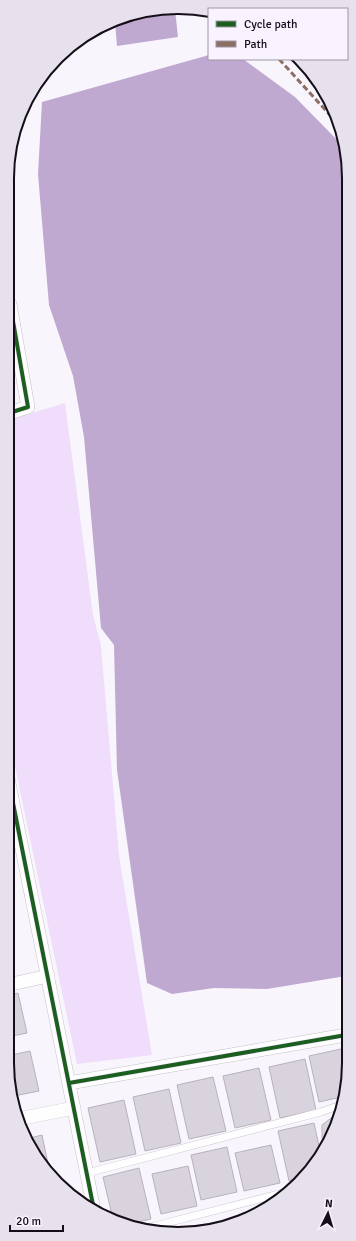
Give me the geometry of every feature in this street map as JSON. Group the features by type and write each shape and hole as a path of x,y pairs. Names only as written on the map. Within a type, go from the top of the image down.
{"street":[{"path":"14,327 28,407 14,411"},
{"path":"14,841 48,976 93,1203"},
{"path":"14,983 48,976"},
{"path":"69,1083 342,1036"},
{"path":"23,1117 74,1108"}],"lane":[{"path":"87,1173 321,1112 336,1107"},
{"path":"156,1226 275,1195"}],"shaded area":[{"path":"175,14 178,37 117,46 115,26 146,17"},
{"path":"208,55 208,60 244,60 295,97 337,140 342,167 342,977 267,989 214,988 172,994 147,983 117,770 114,645 101,628 84,437 73,376 49,305 38,174 42,102"},
{"path":"65,403 93,615 101,646 119,856 152,1055 77,1064 14,762 14,418"}],"building":[{"path":"18,993 27,1033 14,1036 14,994"},
{"path":"341,1049 342,1074 338,1098 319,1102 309,1056"},
{"path":"30,1051 39,1091 17,1095 14,1074 14,1054"},
{"path":"305,1059 316,1110 280,1118 269,1067"},
{"path":"259,1068 271,1120 235,1128 223,1076"},
{"path":"213,1077 226,1131 189,1139 177,1085"},
{"path":"169,1089 181,1143 145,1151 133,1097"},
{"path":"124,1100 136,1154 100,1162 88,1108"},
{"path":"333,1117 323,1140 322,1139 322,1125"},
{"path":"314,1123 319,1146 308,1163 293,1180 289,1181 278,1131"},
{"path":"42,1135 48,1163 36,1145 32,1138"},
{"path":"271,1145 280,1183 244,1191 235,1153"},
{"path":"227,1147 237,1192 201,1200 191,1155"},
{"path":"188,1166 197,1206 161,1214 152,1174"},
{"path":"139,1168 151,1219 139,1222 112,1213 103,1177"}],"marked path":[{"path":"280,60 330,115"}],"cycle path":[{"path":"14,327 28,407 14,411"},
{"path":"14,808 93,1203"},
{"path":"69,1083 342,1036"}]}
